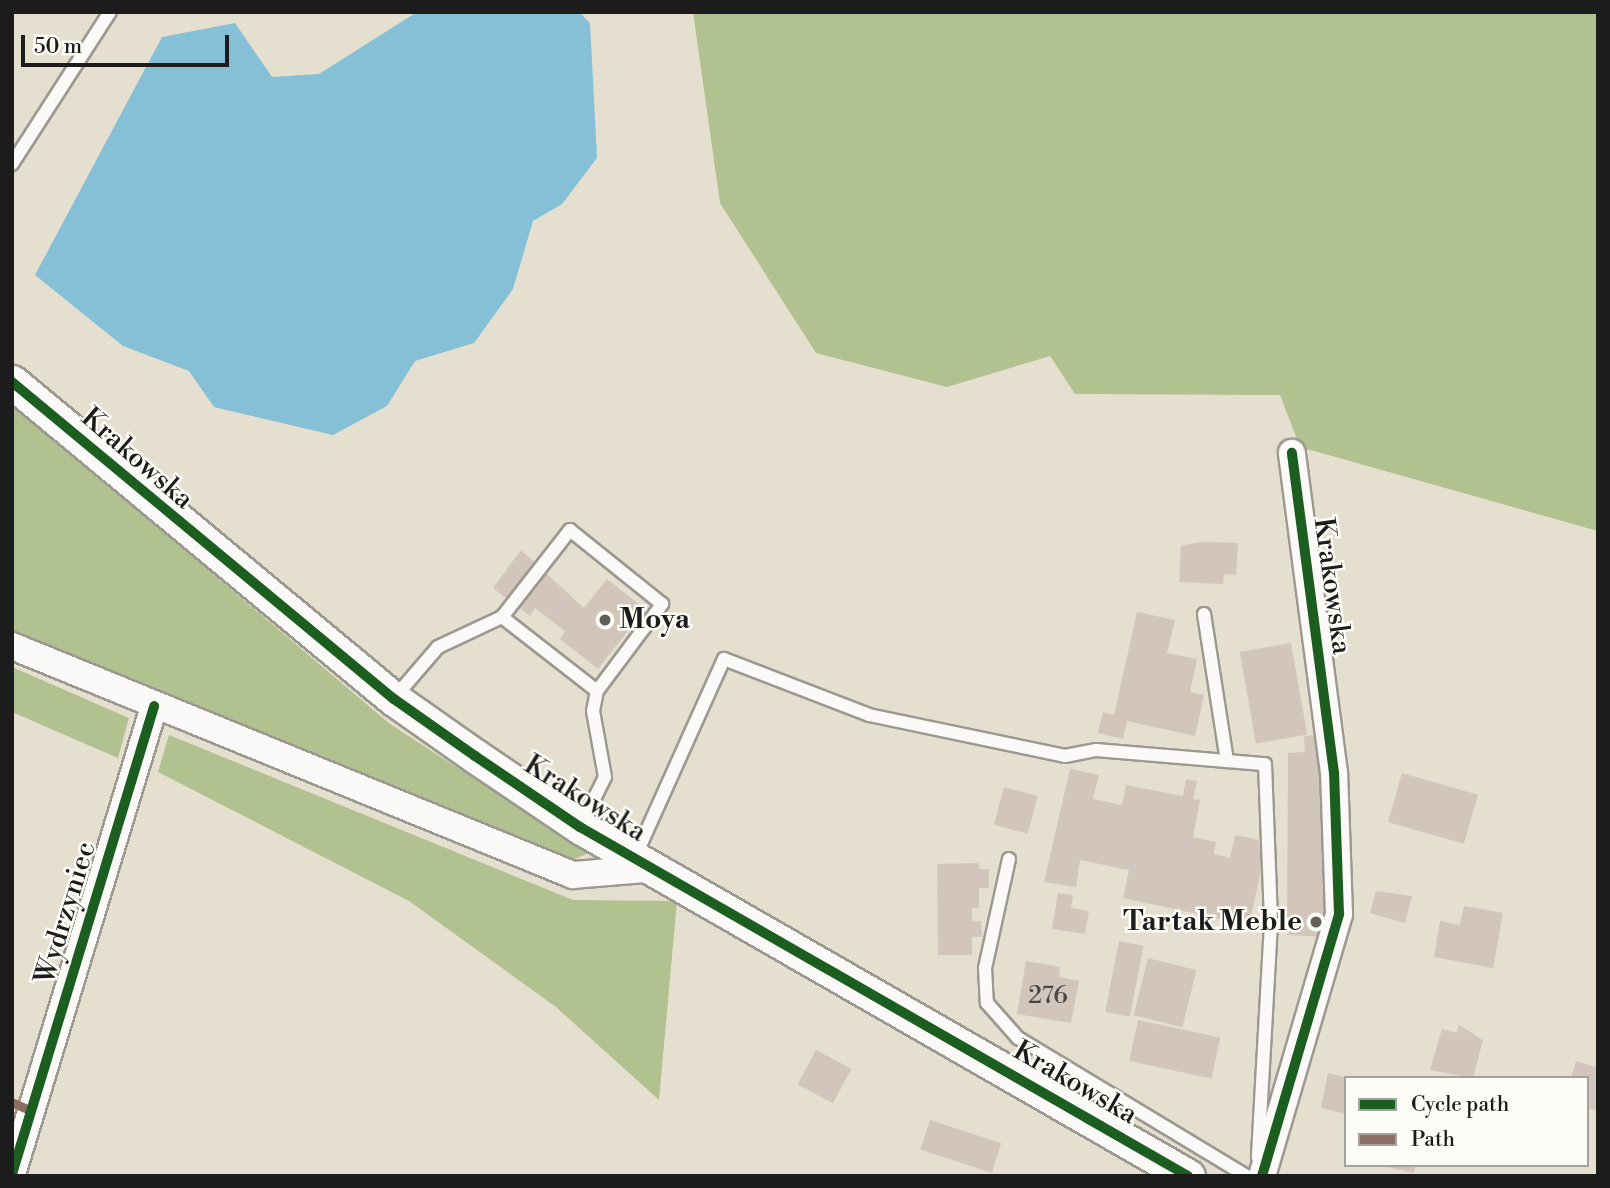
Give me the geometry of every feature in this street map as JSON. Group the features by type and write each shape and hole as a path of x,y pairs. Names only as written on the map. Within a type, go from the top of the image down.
{"street":[{"name":"Krakowska","path":"12,382 394,699 580,827 1188,1176"},
{"name":"Krakowska","path":"1261,1176 1339,914 1334,772 1292,453"},
{"path":"12,646 573,875 646,863"},
{"name":"Wydrzyniec","path":"12,1174 154,706"}],"lane":[{"path":"12,164 110,12"},
{"path":"394,699 438,648 502,617 569,530 662,604 597,691 593,711 605,777 580,827"},
{"path":"1204,614 1227,761"},
{"path":"502,617 597,691"},
{"path":"646,863 724,659 869,715 1065,756 1096,750 1265,764 1270,923 1261,1176"},
{"path":"1009,859 985,968 987,1003 1018,1038 1247,1176"}],"green space":[{"path":"693,12 1598,12 1598,531 1300,447 1280,395 1075,394 1050,356 947,387 816,353 720,203"},
{"path":"12,404 390,724 589,853 572,860 12,633"},
{"path":"12,667 129,718 118,758 12,712"},
{"path":"169,735 573,900 677,901 659,1100 556,1007 409,901 158,772"}],"water":[{"path":"417,12 579,12 590,23 597,158 562,204 533,221 513,289 474,343 415,361 387,406 333,435 214,407 189,371 123,346 35,275 162,37 235,23 272,77 319,74"}],"building":[{"path":"1201,542 1238,543 1236,575 1224,574 1223,584 1179,582 1181,546"},
{"path":"521,550 584,608 607,579 645,609 598,669 560,639 565,631 535,608 530,616 493,588"},
{"path":"1137,612 1175,620 1167,653 1197,659 1190,692 1204,695 1195,736 1127,721 1123,739 1098,733 1103,712 1114,715"},
{"path":"1291,643 1307,735 1256,744 1240,652"},
{"path":"1319,735 1330,855 1324,937 1287,935 1288,753 1305,752 1304,736"},
{"path":"1070,769 1099,775 1093,799 1122,805 1126,785 1183,796 1186,779 1197,781 1193,799 1200,800 1193,837 1216,842 1214,854 1230,858 1235,835 1259,840 1262,866 1249,925 1123,898 1129,870 1080,860 1076,887 1044,882"},
{"path":"1402,773 1478,795 1464,844 1388,822"},
{"path":"1004,787 1038,796 1028,834 994,825"},
{"path":"979,863 979,869 989,869 989,888 979,888 979,908 972,908 972,921 981,921 982,937 972,937 972,955 938,955 937,864"},
{"path":"1376,891 1412,896 1405,923 1370,913"},
{"path":"1058,893 1073,895 1071,908 1089,911 1085,934 1052,929"},
{"path":"1464,906 1503,913 1493,968 1434,957 1440,921 1460,925"},
{"path":"1119,941 1144,946 1130,1016 1105,1012"},
{"path":"1148,958 1197,970 1182,1027 1134,1015"},
{"path":"1026,961 1060,967 1059,977 1079,981 1071,1023 1017,1014"},
{"path":"1138,1020 1220,1037 1211,1079 1129,1061"},
{"path":"1459,1025 1483,1040 1474,1076 1430,1070 1442,1029 1457,1033"},
{"path":"816,1050 851,1069 833,1103 798,1084"},
{"path":"1598,1058 1598,1111 1589,1109 1589,1076 1572,1076 1576,1061 1595,1067"},
{"path":"1328,1073 1344,1077 1344,1114 1321,1108"},
{"path":"930,1120 1001,1143 992,1173 920,1149"},
{"path":"1388,1167 1415,1167 1414,1173"}],"marked path":[{"path":"12,1102 30,1110"}],"cycle path":[{"path":"12,382 394,699 580,827 1188,1176"},
{"path":"1262,1176 1339,914 1334,773 1292,453"},
{"path":"12,1174 154,706"}],"place":[{"name":"Moya","path":"605,620"},
{"name":"Tartak Meble","path":"1316,922"}]}
